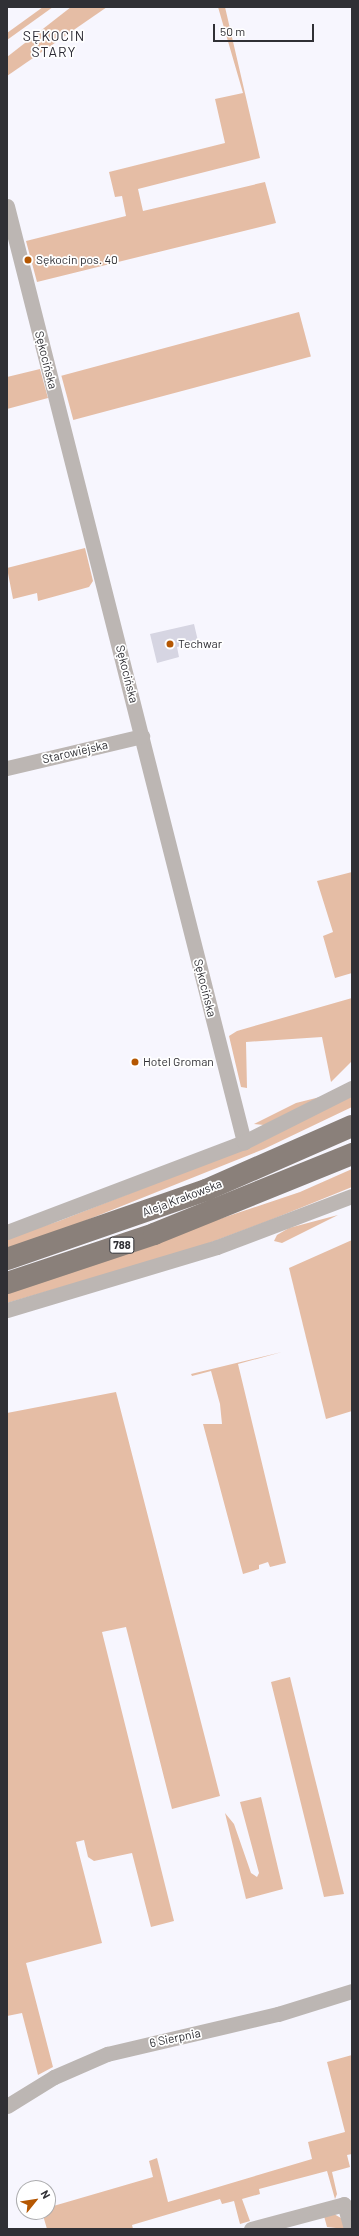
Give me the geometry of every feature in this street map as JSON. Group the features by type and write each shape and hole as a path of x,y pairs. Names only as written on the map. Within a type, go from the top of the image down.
{"main road":[{"name":"Aleja Krakowska","path":"7,1259 206,1190 352,1126"},
{"name":"Aleja Krakowska","path":"7,1283 161,1232 352,1154"}],"street":[{"name":"Sękocińska","path":"7,206 244,1142"},
{"name":"Starowiejska","path":"7,768 142,736"},
{"path":"7,1232 244,1142 352,1088"},
{"path":"7,1310 218,1247 352,1196"},
{"name":"6 Sierpnia","path":"7,2106 54,2077 107,2054 300,2008 352,1991"},
{"path":"251,2229 344,2204 351,2229"}],"shaded area":[{"path":"43,7 53,7 7,40 7,33"},
{"path":"71,7 107,7 7,76 7,57"},
{"path":"218,7 225,7 260,158 138,189 143,211 265,182 276,223 37,282 26,241 126,216 122,196 115,197 109,172 225,143 215,99 243,93"},
{"path":"299,312 311,356 73,420 61,376"},
{"path":"40,369 48,398 7,409 7,377"},
{"path":"85,548 93,581 89,587 38,601 37,593 13,599 7,568"},
{"path":"352,872 352,973 335,978 323,936 333,932 317,881"},
{"path":"352,998 352,1061 331,1082 322,1037 246,1042 247,1088 241,1087 229,1036 237,1031"},
{"path":"352,1095 352,1107 264,1149 62,1230 7,1248 7,1238 59,1221 261,1142"},
{"path":"320,1097 264,1125 254,1124 296,1103"},
{"path":"352,1169 352,1187 268,1221 193,1249 7,1303 7,1290 300,1192"},
{"path":"338,1215 282,1243 274,1241 277,1235 289,1228"},
{"path":"352,1240 352,1411 326,1419 289,1268"},
{"path":"282,1352 238,1364 286,1563 270,1567 268,1562 259,1565 259,1569 243,1574 203,1424 222,1424 220,1404 211,1371 192,1376 191,1374"},
{"path":"116,1392 220,1796 172,1809 126,1627 102,1632 174,1921 151,1927 132,1853 94,1861 88,1857 84,1840 76,1842 102,1943 26,1963 53,2067 38,2075 22,2013 7,2016 7,1413"},
{"path":"290,1677 344,1894 324,1897 271,1682"},
{"path":"261,1797 283,1889 246,1899 225,1813 234,1824 251,1873 257,1877 259,1873 240,1802"},
{"path":"352,2055 352,2154 347,2155 350,2167 332,2172 337,2194 335,2199 327,2171 259,2189 260,2194 242,2199 250,2221 240,2224 234,2201 222,2204 220,2199 132,2225 133,2229 47,2229 44,2220 56,2220 56,2205 153,2177 149,2161 157,2158 168,2202 312,2159 308,2142 345,2132 327,2062"},
{"path":"334,2214 341,2218 345,2229 327,2227 324,2216"}],"building":[{"name":"Techwar","path":"194,624 198,641 177,647 179,657 157,663 150,634"}],"place":[{"name":"Sękocin pos. 40","path":"28,260"},
{"name":"Techwar","path":"170,644"},
{"name":"Hotel Groman","path":"135,1062"}],"district":[{"name":"SĘKOCIN STARY","path":"54,44"}]}
